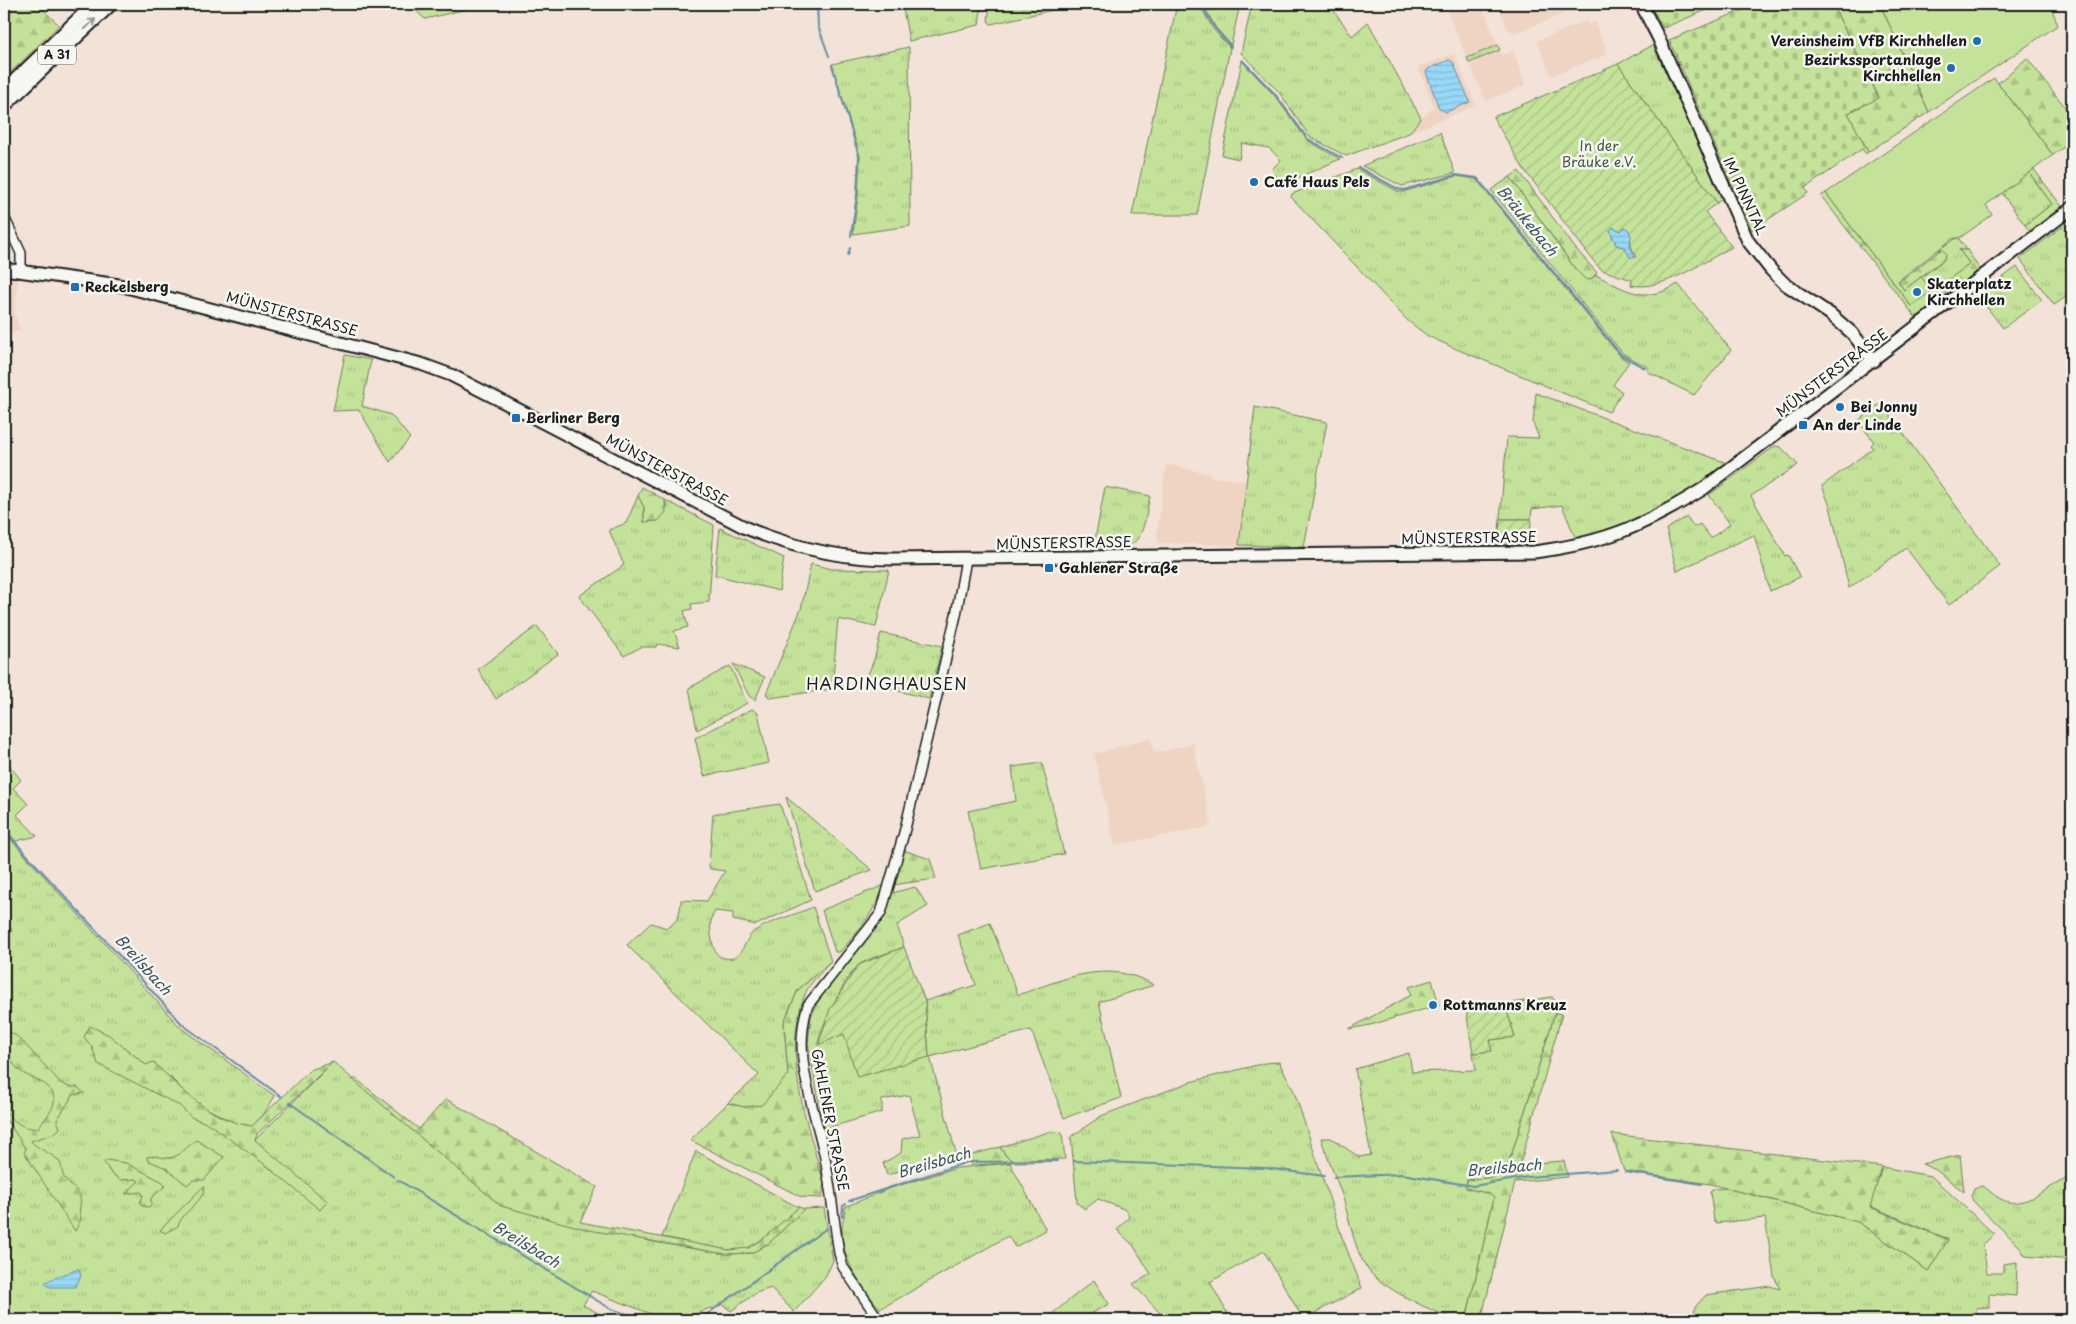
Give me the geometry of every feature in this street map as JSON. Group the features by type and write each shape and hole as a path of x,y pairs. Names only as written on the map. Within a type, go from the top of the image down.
{"highway":[{"name":"A 31","path":"4,91 94,4"},
{"name":"A 31","path":"4,106 111,4"}],"main road":[{"name":"IM PINNTAL","path":"1642,4 1748,241 1770,270 1785,284 1830,314 1852,333 1874,361"},
{"name":"MÜNSTERSTRASSE","path":"4,269 119,285 420,364 451,375 746,528 775,540 808,550 853,558 966,559 1534,552 1571,548 1606,539 1666,512 1703,489 1874,361 2072,208"}],"street":[{"path":"4,217 21,254 21,270"},
{"name":"GAHLENER STRASSE","path":"879,1320 843,1267 839,1253 825,1158 803,1067 800,1038 802,1020 808,1005 881,913 904,833 931,721 956,615 966,559"}],"shaded area":[{"path":"1444,4 1481,4 1498,45 1467,58"},
{"path":"1497,4 1572,5 1567,13 1515,33 1508,29"},
{"path":"1586,21 1588,25 1595,22 1608,54 1551,76 1537,41"},
{"path":"1500,50 1502,55 1513,51 1526,85 1486,101 1469,63"},
{"path":"1454,54 1476,105 1409,133 1414,125 1434,107 1418,67"},
{"path":"4,279 18,280 14,313 20,329 4,338"},
{"path":"1166,464 1210,474 1212,477 1246,481 1239,545 1159,543 1157,533"},
{"path":"1150,738 1155,753 1193,744 1211,823 1208,827 1115,845 1094,754"}],"green space":[{"path":"4,4 37,4 59,25 4,79"},
{"path":"409,4 471,4 471,8 425,19"},
{"path":"902,4 982,4 979,25 909,41"},
{"path":"990,4 1079,4 991,24 988,21"},
{"path":"1177,4 1199,4 1213,29 1230,48 1197,215 1132,215"},
{"path":"1203,4 1240,4 1231,45 1215,27"},
{"path":"1252,4 1329,4 1352,36 1368,22 1421,118 1409,133 1346,156 1310,137 1279,92 1241,53"},
{"path":"1649,4 1721,4 1663,28"},
{"path":"1758,4 1832,4 1879,98 1848,113 1868,152 1866,154 1862,149 1805,188 1808,193 1752,230 1669,40"},
{"path":"1832,4 1880,4 1929,112 1868,152 1848,113 1879,97"},
{"name":"Bezirkssportanlage Kirchhellen","path":"1880,4 2050,4 2058,25 1929,112"},
{"path":"1498,45 1500,50 1469,63 1467,58"},
{"path":"1653,45 1723,198 1717,203 1618,64"},
{"path":"909,47 910,226 853,234 858,196 860,156 832,64"},
{"path":"2027,58 2072,116 2072,141 2053,155 1998,83"},
{"path":"1242,61 1274,95 1307,140 1340,159 1282,185 1272,169 1281,160 1269,148 1242,143 1239,159 1222,155"},
{"name":"In der Bräuke e.V.","path":"1618,64 1717,203 1705,212 1732,247 1683,274 1656,284 1631,285 1632,280 1602,270 1523,168 1493,117","holes":["1627,228 1635,253 1634,258 1624,247 1616,245 1610,230 1616,229 1621,231"]},
{"path":"1994,78 2053,155 1986,205 1992,215 1961,237 1952,239 1898,281 1904,290 1921,277 1933,291 1911,306 1826,193"},
{"path":"1440,132 1455,173 1402,186 1362,166"},
{"path":"2033,168 2063,208 2031,233 2025,225 2052,204 2028,171"},
{"path":"1357,169 1397,191 1403,192 1456,176 1476,179 1621,357 1629,362 1613,385 1622,392 1609,412 1454,348 1428,336 1408,321 1291,197 1292,194"},
{"path":"1519,171 1575,248 1597,273 1590,280 1585,279 1576,270 1510,177"},
{"path":"2028,171 2052,204 2025,225 2001,192"},
{"path":"1510,177 1576,270 1590,280 1596,275 1627,290 1646,294 1667,290 1678,284 1731,350 1694,395 1648,372 1648,367 1623,354 1491,190"},
{"path":"1826,193 1911,306 1970,264 1959,250 1967,250 1981,271 1916,318 1821,196"},
{"path":"2072,219 2072,293 2054,305 2020,259"},
{"path":"1960,236 1959,239 1967,250 1959,250 1970,264 1933,291 1921,277 1944,260 1942,249 1936,251"},
{"path":"1942,249 1946,254 1944,259 1904,290 1898,282"},
{"path":"2017,267 2042,300 2003,328 1978,296"},
{"path":"345,355 371,360 362,406 391,415 410,438 390,462 359,410 333,411"},
{"path":"1536,393 1727,463 1682,496 1626,525 1580,539 1575,537 1562,505 1532,509 1531,519 1500,519 1507,437 1539,438 1533,423"},
{"path":"1881,403 2000,566 1949,605 1906,548 1849,588 1830,506 1822,486 1873,448 1871,445 1874,442 1858,421"},
{"path":"1255,407 1327,422 1304,547 1239,545"},
{"path":"1775,446 1781,447 1798,465 1751,496 1785,556 1788,555 1800,577 1770,591 1754,535 1677,571 1666,529 1687,517 1694,527 1700,524 1711,538 1730,524 1709,495"},
{"path":"642,487 665,500 666,512 658,521 644,522 644,507 638,496"},
{"path":"1105,487 1150,496 1141,533 1136,540 1130,545 1121,548 1093,550"},
{"path":"638,496 644,507 644,522 667,508 665,500 714,525 709,602 691,604 692,609 684,611 688,627 674,631 680,647 657,644 656,647 641,647 624,656 579,596 624,565 609,530 626,523"},
{"path":"1500,519 1531,519 1530,545 1498,545"},
{"path":"720,528 784,558 779,591 715,575"},
{"path":"1488,538 1498,545 1500,550 1427,549 1428,541"},
{"path":"811,564 832,569 889,570 876,627 838,619 832,689 770,698 766,694 801,609"},
{"path":"537,626 558,654 496,699 478,669"},
{"path":"881,633 942,646 929,699 868,683 866,679 874,660"},
{"path":"733,664 765,677 755,700 749,696"},
{"path":"730,666 747,703 697,730 689,688"},
{"path":"752,709 758,713 769,763 704,776 695,738"},
{"path":"4,759 21,780 13,788 28,804 17,815 37,836 16,841 4,828"},
{"path":"1042,763 1064,854 981,869 968,811 1016,801 1012,767"},
{"path":"786,797 872,870 815,891"},
{"path":"780,804 811,900 756,925 733,920 733,913 715,911 711,926 714,949 721,957 730,959 735,957 756,930 813,907 831,961 798,990 784,1022 788,1075 762,1106 744,1107 728,1103 759,1075 627,945 651,923 667,928 671,925 678,916 681,900 707,901 725,871 710,869 709,866 713,814"},
{"path":"4,832 181,1028 275,1096 263,1115 252,1126 235,1123 196,1103 170,1077 146,1065 249,1146 333,1062 501,1206 654,1242 725,1254 752,1253 769,1243 804,1209 824,1208 833,1261 825,1277 794,1312 771,1288 756,1293 731,1311 722,1304 714,1309 710,1308 693,1315 651,1314 592,1291 583,1305 611,1320 4,1320 4,1135 12,1129 4,1116 4,925 9,933 12,931 4,918"},
{"path":"903,850 930,859 936,879 892,885"},
{"path":"885,885 871,913 860,929 840,952 835,952 822,910"},
{"path":"915,887 928,906 897,925 904,947 867,960 858,966 834,1003 823,1027 818,1044 844,1034 929,1057 925,1001 976,985 958,935 990,923 1018,995 1069,978 1102,972 1137,977 1154,985 1099,1002 1121,1098 1064,1118 1031,1030 930,1057 956,1153 887,1175 883,1163 901,1153 902,1139 920,1135 909,1095 882,1100 882,1112 824,1129 808,1043 811,1017 821,994 883,913 892,893"},
{"path":"904,947 925,1001 929,1057 857,1077 844,1034 818,1045 830,1009 858,965"},
{"path":"831,961 813,981 805,994 798,1017 795,1040 796,1064 804,1113 824,1183 822,1198 801,1197 690,1140 728,1103 744,1107 762,1105 788,1075 784,1022 798,990"},
{"path":"1432,980 1439,1005 1370,1025 1349,1029 1411,995 1409,987"},
{"path":"1552,997 1557,1004 1555,1013 1505,1176 1467,1180 1466,1188 1490,1194 1494,1198 1466,1320 1456,1319 1400,1294 1369,1271 1363,1262 1355,1241 1342,1194 1321,1138 1331,1138 1359,1157 1371,1155 1355,1069 1409,1053 1412,1072 1476,1070 1473,1053 1491,1051 1490,1040 1515,1037 1505,1004"},
{"path":"1505,1004 1515,1037 1490,1040 1492,1051 1473,1053 1466,1010"},
{"path":"1555,1013 1562,1014 1520,1164 1564,1161 1568,1177 1515,1182 1481,1320 1466,1320 1494,1198 1490,1194 1466,1188 1467,1180 1505,1176"},
{"path":"90,1026 109,1035 146,1065 153,1062 186,1093 210,1111 237,1123 252,1126 310,1070 333,1062 257,1134 255,1140 327,1201 320,1210 267,1166 209,1124 191,1117 180,1106 98,1064 92,1047 84,1037"},
{"path":"5,1029 18,1037 61,1083 69,1087 77,1087 84,1093 73,1095 57,1120 60,1128 58,1130 31,1141 59,1161 64,1177 79,1194 79,1213 81,1219 75,1231 24,1152 26,1149 4,1116 4,1106 9,1116 22,1126 38,1128 50,1112 54,1102 54,1095 47,1086 19,1070 12,1061 6,1051"},
{"path":"1279,1062 1294,1091 1342,1237 1362,1288 1303,1319 1264,1251 1210,1282 1231,1320 1152,1320 1160,1313 1133,1284 1151,1274 1133,1245 1117,1230 1129,1217 1126,1210 1098,1199 1085,1209 1077,1203 1071,1137 1101,1116 1190,1082 1265,1063"},
{"path":"352,1079 356,1079 419,1129 446,1099 597,1187 580,1222 729,1250 748,1248 764,1238 799,1207 804,1209 769,1243 752,1253 725,1254 589,1230 501,1206"},
{"path":"1052,1131 1062,1133 1065,1159 1012,1160 1006,1156 1000,1147"},
{"path":"1612,1134 1882,1167 1870,1207 1948,1240 1928,1271 1858,1222 1710,1184 1624,1171"},
{"path":"196,1140 224,1157 204,1180 193,1180 187,1185 166,1168 147,1160 147,1157 150,1156 168,1158 176,1156"},
{"path":"1000,1147 1006,1156 1012,1160 1010,1163 972,1165 961,1158"},
{"path":"696,1151 799,1207 761,1241 738,1250 727,1250 662,1237"},
{"path":"1960,1155 1964,1192 1936,1170 1922,1164"},
{"path":"106,1160 126,1163 163,1182 165,1186 151,1198 151,1205 149,1207 142,1206 140,1203 143,1196 141,1192 125,1194 139,1181 135,1179 120,1180 111,1173 104,1162"},
{"path":"1010,1163 1046,1230 1015,1247 1008,1236 880,1309 854,1272 845,1251 842,1229 845,1207 888,1189 956,1168"},
{"path":"1882,1167 1931,1176 1994,1234 1983,1245 1987,1273 2003,1273 2003,1264 2017,1262 2016,1296 1989,1294 1989,1307 1976,1308 1976,1320 1692,1320 1696,1306 1706,1295 1770,1286 1780,1289 1774,1276 1765,1218 1717,1223 1714,1220 1710,1192 1714,1189 1725,1188 1858,1222 1928,1271 1948,1239 1870,1206"},
{"path":"2072,1177 2072,1260 2025,1256 2019,1246 1973,1201 1971,1196 1974,1188 1983,1186 1999,1198 2008,1202 2017,1202 2036,1196 2063,1180"},
{"path":"204,1186 201,1197 180,1221 178,1226 165,1233 160,1230"},
{"path":"1094,1280 1109,1304 1092,1313 1094,1318 1090,1320 1055,1320 1052,1314"}],"water":[{"path":"1449,60 1453,62 1470,102 1446,112 1439,108 1426,72 1428,69"},
{"path":"1613,227 1621,231 1624,227 1627,228 1631,235 1630,247 1636,257 1630,257 1624,247 1616,245 1610,230"},
{"path":"79,1269 81,1276 75,1287 49,1287 45,1283 55,1278"}],"waterway":[{"path":"817,4 818,26 829,56"},
{"name":"Bräukebach","path":"1201,4 1214,27 1231,47"},
{"name":"Bräukebach","path":"1242,60 1275,94 1308,139 1342,158"},
{"path":"832,65 859,156 857,195 851,236"},
{"name":"Bräukebach","path":"1359,168 1398,189 1404,190 1456,175 1477,178 1621,355 1645,368"},
{"path":"848,255 850,248"},
{"name":"Breilsbach","path":"4,830 183,1025 282,1097"},
{"name":"Breilsbach","path":"290,1103 394,1177"},
{"name":"Breilsbach","path":"849,1201 967,1162 1057,1161"},
{"name":"Breilsbach","path":"1074,1161 1265,1168 1324,1176"},
{"name":"Breilsbach","path":"1334,1177 1402,1174 1473,1186 1528,1177 1617,1170"},
{"name":"Breilsbach","path":"1625,1172 1702,1184"},
{"name":"Breilsbach","path":"398,1180 611,1309 646,1320"},
{"name":"Breilsbach","path":"842,1217 843,1206 846,1204"},
{"name":"Breilsbach","path":"699,1320 827,1228"}],"place":[{"name":"Vereinsheim VfB Kirchhellen","path":"1977,41"},
{"name":"Bezirkssportanlage Kirchhellen","path":"1951,68"},
{"name":"Café Haus Pels","path":"1254,182"},
{"name":"Reckelsberg","path":"75,287"},
{"name":"Skaterplatz Kirchhellen","path":"1917,292"},
{"name":"Bei Jonny","path":"1840,407"},
{"name":"Berliner Berg","path":"516,418"},
{"name":"An der Linde","path":"1803,425"},
{"name":"Gahlener Straße","path":"1049,568"},
{"name":"Rottmanns Kreuz","path":"1433,1005"}],"district":[{"name":"HARDINGHAUSEN","path":"887,684"}]}
